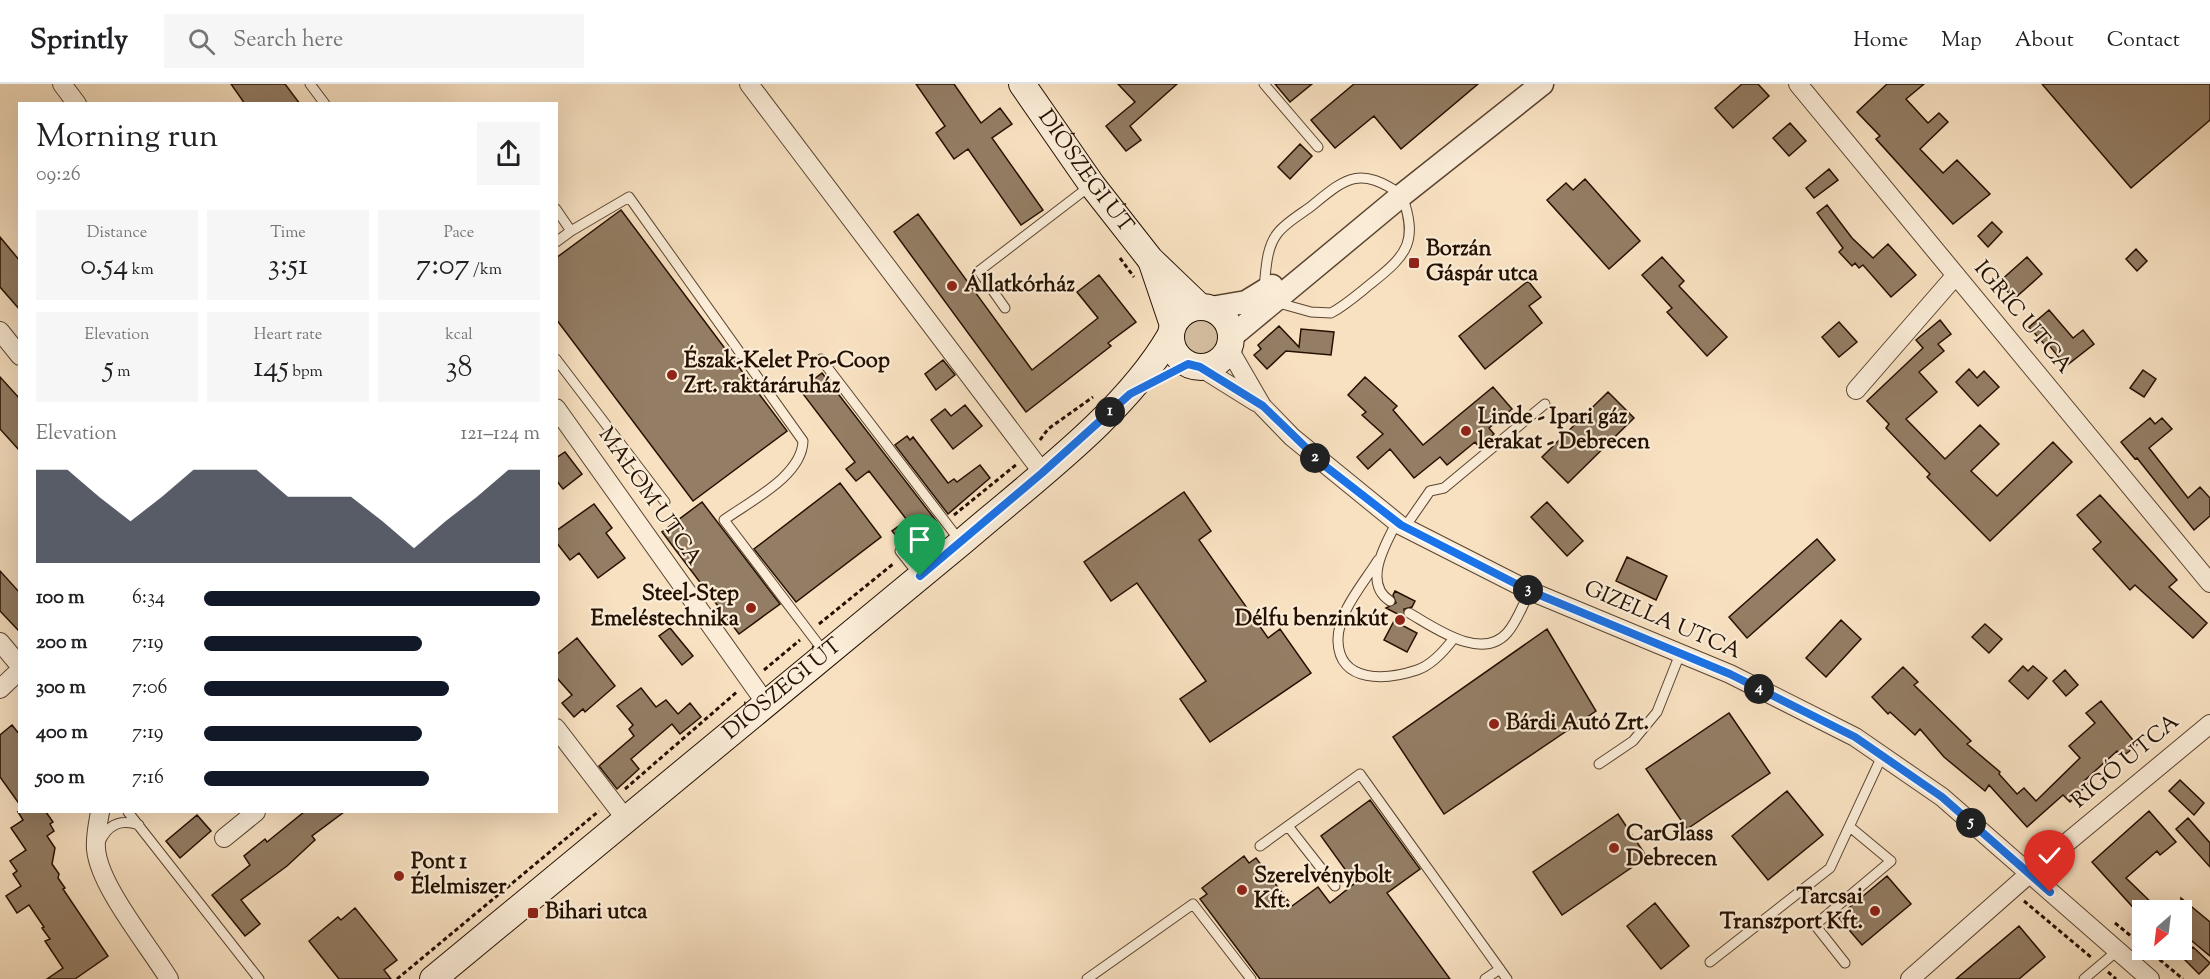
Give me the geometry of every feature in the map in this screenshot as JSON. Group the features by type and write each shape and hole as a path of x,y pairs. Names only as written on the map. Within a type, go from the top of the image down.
{"main road":[{"name":"DIÓSZEGI ÚT","path":"1022,84 1092,185 1150,259 1205,307"},
{"name":"DIÓSZEGI ÚT","path":"1130,394 1171,330 1150,259"},
{"path":"1205,307 1222,314 1229,324 1230,343 1222,359 1211,365 1194,366 1178,357 1172,347 1171,330 1179,315 1205,307"},
{"name":"DIÓSZEGI ÚT","path":"433,979 619,809 765,702 962,542 1035,464 1130,394 1194,366"}],"street":[{"path":"62,84 76,102"},
{"path":"749,84 1035,464"},
{"path":"1230,343 1268,296 1374,219 1542,84"},
{"name":"IGRIC UTCA","path":"1798,84 2210,583"},
{"path":"1856,390 1956,275"},
{"path":"1205,307 1240,304 1268,296"},
{"path":"0,331 18,354"},
{"name":"GIZELLA UTCA","path":"1230,343 1263,406"},
{"name":"GIZELLA UTCA","path":"1194,366 1263,406 1325,466 1401,525 1530,591 1730,674 1844,732 1882,756 1942,797 2150,979"},
{"name":"MALOM UTCA","path":"558,411 735,652 750,681 765,702"},
{"path":"0,642 18,665"},
{"path":"0,689 18,670"},
{"name":"RIGÓ UTCA","path":"1910,979 2030,874 2210,723"},
{"path":"558,731 619,809"},
{"path":"100,813 96,838 97,856 114,895 169,979"},
{"path":"224,838 255,813"}],"lane":[{"path":"310,84 324,102"},
{"path":"1264,84 1318,147"},
{"path":"1366,178 1375,180 1402,195 1410,226 1409,238 1401,260 1331,313 1311,312 1268,296 1269,254 1277,234 1344,180 1366,178"},
{"path":"1005,308 979,271 1092,185"},
{"path":"558,241 628,197 803,441 803,453 794,470 724,520 789,611 825,653"},
{"path":"558,212 571,231"},
{"path":"821,359 962,542"},
{"path":"558,362 664,501"},
{"path":"1454,638 1441,654 1418,670 1368,677 1349,670 1342,658 1338,641 1340,624 1401,525 1430,492 1444,488 1545,404"},
{"path":"902,553 920,576"},
{"path":"1378,560 1377,582 1390,601"},
{"path":"1409,613 1454,638 1476,643 1497,640 1507,633 1530,591"},
{"path":"1599,764 1633,741 1657,712 1680,654"},
{"path":"1710,962 1830,868 1882,756"},
{"path":"1260,846 1360,774 1507,979"},
{"path":"130,813 259,979"},
{"path":"97,856 103,837 110,827 127,822 139,825"},
{"path":"1288,826 1335,886"},
{"path":"1845,963 1815,925 1891,861 1850,827"},
{"path":"1087,979 1193,904 1251,979"},
{"path":"2084,979 2117,951"},
{"path":"1485,979 1500,969"}],"path":[{"path":"1117,253 1137,281"},
{"path":"397,979 619,809 750,681 902,553 1035,464 1047,429 1100,393"},
{"path":"2025,900 2116,979"},
{"path":"2114,922 2132,937"},
{"path":"2160,960 2183,979"}],"shaded area":[{"path":"1201,316 1209,317 1215,322 1220,328 1220,344 1215,350 1209,355 1201,356 1193,355 1187,350 1182,344 1181,336 1182,328 1187,322 1193,317"}],"building":[{"path":"231,84 285,84 298,102 244,102"},
{"path":"916,84 954,84 981,123 1000,108 1012,124 992,138 1043,210 1021,225 968,149 954,159 936,133 945,126"},
{"path":"1118,84 1177,84 1130,126 1141,140 1126,151 1106,126 1135,102"},
{"path":"1275,84 1312,84 1290,102"},
{"path":"1354,84 1478,84 1401,149 1374,116 1335,148 1311,120"},
{"path":"1742,84 1758,84 1769,96 1733,128 1715,108"},
{"path":"1887,84 1924,84 1906,99 1928,123 1939,113 1948,122 1920,149 1943,173 1957,160 1990,194 1953,224 1876,139 1880,136 1857,112"},
{"path":"2042,84 2210,84 2210,120 2131,188"},
{"path":"1790,123 1806,141 1789,156 1773,138"},
{"path":"1300,144 1312,156 1290,179 1278,167"},
{"path":"1829,169 1838,180 1814,198 1806,188"},
{"path":"1585,179 1640,241 1609,269 1547,200 1566,183 1573,190"},
{"path":"1827,205 1852,238 1873,258 1888,244 1916,275 1891,297 1863,265 1859,268 1855,263 1852,266 1839,252 1843,248 1817,213"},
{"name":"Észak-Kelet Pro-Coop Zrt. raktáráruház","path":"621,210 787,431 693,501 558,322 558,257"},
{"name":"Állatkórház","path":"918,214 1032,370 1098,318 1077,292 1099,275 1136,322 1108,343 1111,346 1026,412 894,232"},
{"path":"1992,222 2002,232 1988,247 1978,236"},
{"path":"0,237 18,259 18,308 0,287"},
{"path":"2136,249 2147,261 2137,271 2126,259"},
{"path":"1662,257 1684,281 1679,286 1727,337 1707,356 1667,312 1672,308 1642,275"},
{"path":"2027,257 2042,274 2014,299 1999,282"},
{"path":"1528,281 1541,297 1529,306 1542,323 1485,369 1459,336"},
{"path":"2049,310 2073,338 2083,330 2094,344 2066,366 2048,344 2046,346 2029,327"},
{"path":"1940,320 1951,334 1938,344 1944,351 1919,372 1937,392 1906,419 1945,459 1980,425 1999,444 1971,471 1997,496 2053,442 2072,462 1990,541 1927,477 1930,474 1886,428 1889,424 1867,401 1923,348 1916,340"},
{"path":"1839,322 1857,342 1839,357 1822,337"},
{"path":"1279,326 1299,347 1301,329 1334,332 1331,355 1286,351 1267,369 1254,355 1261,349 1258,345"},
{"path":"943,360 955,375 936,390 925,374"},
{"path":"1969,369 1977,378 1984,371 1999,387 1978,406 1956,382"},
{"path":"2143,370 2156,379 2144,397 2130,388"},
{"path":"822,373 937,522 905,547 892,531 907,520 869,471 856,481 846,469 855,462 800,390"},
{"path":"0,377 18,397 18,449 0,429"},
{"path":"1365,377 1397,406 1393,410 1423,445 1493,387 1512,409 1489,428 1494,434 1479,447 1475,442 1447,465 1440,457 1414,478 1390,449 1368,469 1357,457 1383,434 1362,415 1366,412 1348,395"},
{"path":"1608,392 1634,418 1568,483 1542,457"},
{"path":"965,405 982,426 953,449 931,420 945,409 951,416"},
{"path":"2150,418 2155,424 2162,418 2172,429 2149,448 2188,498 2200,487 2210,498 2210,516 2194,530 2137,458 2135,459 2121,442"},
{"path":"907,436 910,440 913,437 948,483 954,479 957,482 980,465 990,478 948,514 895,445"},
{"path":"565,452 582,474 563,489 558,483 558,457"},
{"path":"840,483 881,537 796,602 754,549"},
{"path":"1184,492 1211,531 1199,540 1268,638 1280,629 1311,673 1210,742 1180,699 1206,681 1137,583 1111,601 1084,562"},
{"path":"2100,495 2177,580 2169,587 2207,623 2193,638 2135,585 2130,590 2093,549 2101,542 2077,515"},
{"path":"702,502 780,604 739,634 662,532"},
{"path":"1547,502 1583,541 1567,556 1531,517"},
{"path":"594,504 612,528 606,533 625,558 598,578 579,553 570,560 558,545 558,530"},
{"path":"1817,539 1835,560 1747,638 1729,617"},
{"path":"1627,557 1667,576 1656,600 1616,581"},
{"path":"0,571 18,591 18,630 0,611"},
{"path":"1395,591 1415,601 1412,607 1404,609 1405,618 1386,608 1396,603 1393,595"},
{"path":"1841,620 1861,639 1826,677 1806,658"},
{"path":"1394,621 1417,633 1407,652 1384,640"},
{"path":"1985,624 2002,639 1989,653 1972,637"},
{"path":"670,628 693,656 682,665 659,636"},
{"name":"Bárdi Autó Zrt.","path":"1547,629 1596,711 1444,814 1393,737"},
{"path":"577,638 615,686 585,712 583,709 574,717 562,703 572,695 558,679 558,653"},
{"path":"2023,666 2028,671 2033,666 2047,678 2028,699 2009,681"},
{"path":"1903,667 1918,682 1914,685 1971,741 1967,744 2000,772 1999,774 2017,794 2024,788 2036,801 2080,758 2069,746 2095,723 2086,713 2101,701 2137,745 2122,757 2117,751 2084,781 2088,784 2070,802 2063,795 2027,827 1989,785 1985,791 1944,757 1920,729 1915,735 1890,712 1888,714 1872,697"},
{"path":"2065,670 2078,685 2066,696 2053,681"},
{"path":"641,688 656,707 666,700 678,714 690,703 701,717 680,734 672,724 631,759 639,769 617,789 599,766 634,736 629,729 633,725 617,706"},
{"path":"1729,713 1770,773 1687,829 1646,769"},
{"path":"12,725 18,732 18,802 0,777 0,735"},
{"path":"2180,780 2204,803 2194,815 2169,791"},
{"path":"1787,791 1823,835 1768,880 1732,836"},
{"name":"Szerelvénybolt Kft.","path":"1370,800 1420,869 1387,893 1450,979 1260,979 1200,899 1207,894 1202,888 1244,856 1249,863 1256,858 1292,906 1318,887 1330,903 1355,883 1321,836"},
{"path":"2149,811 2176,842 2160,855 2157,851 2126,878 2149,900 2132,900 2132,906 2092,862"},
{"path":"19,813 47,813 53,822 50,824 54,831 47,836 55,848 52,864 59,874 58,878 65,888 63,889 108,956 75,979 47,979 63,968 45,941 50,939 29,905 17,913 6,896 21,886 13,874 17,871 10,861 26,850 11,828 23,820"},
{"path":"303,813 343,813 312,836 315,840 287,866 241,900 260,924 245,936 212,895 250,865 244,856 265,839 267,842"},
{"path":"1618,814 1647,857 1562,915 1533,872"},
{"path":"197,815 211,831 180,858 166,841"},
{"path":"2188,818 2210,843 2210,867 2176,829"},
{"name":"Tarcsai Transzport Kft.","path":"1887,876 1911,904 1862,945 1838,917"},
{"path":"1655,903 1689,946 1661,969 1627,926"},
{"path":"2192,907 2210,922 2210,956 2192,941"},
{"path":"355,908 397,960 384,970 391,979 339,979 309,941 338,917 341,920"},
{"path":"2019,926 2045,957 2019,979 1956,979"},
{"path":"2192,948 2210,963 2199,974 2185,960 2192,960"}],"place":[{"name":"Borzán Gáspár utca","path":"1414,263"},
{"name":"Állatkórház","path":"952,286"},
{"name":"Észak-Kelet Pro-Coop Zrt. raktáráruház","path":"672,375"},
{"name":"Linde - Ipari gáz lerakat - Debrecen","path":"1466,431"},
{"name":"Steel-Step Emeléstechnika","path":"751,608"},
{"name":"Délfu benzinkút","path":"1400,620"},
{"name":"Bárdi Autó Zrt.","path":"1494,724"},
{"name":"CarGlass Debrecen","path":"1614,848"},
{"name":"Pont 1 Élelmiszer","path":"399,876"},
{"name":"Szerelvénybolt Kft.","path":"1242,890"},
{"name":"Tarcsai Transzport Kft.","path":"1875,911"},
{"name":"Bihari utca","path":"533,913"}],"route":[{"path":"920,576 1042,473 1130,394 1188,364 1200,367 1263,406 1292,437 1325,466 1401,525 1466,561 1530,591 1730,674 1855,737 1942,797 2050,892"}]}
